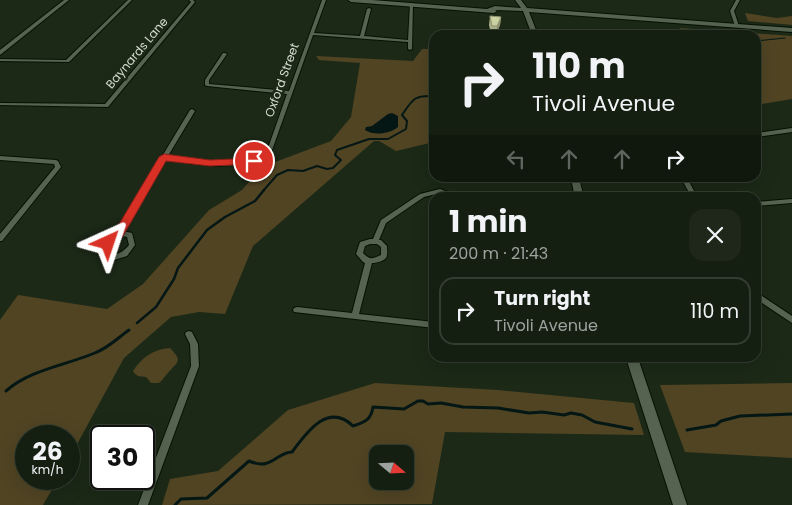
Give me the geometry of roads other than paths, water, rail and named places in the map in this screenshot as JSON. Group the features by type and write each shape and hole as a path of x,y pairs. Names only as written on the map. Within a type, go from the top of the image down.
{"main road":[{"path":"351,0 562,16 569,14 792,30"},
{"path":"518,0 527,12 533,30"},
{"path":"527,12 529,1"},
{"path":"633,362 680,505"}],"street":[{"path":"0,46 60,0"},
{"path":"0,53 67,0"},
{"path":"0,60 67,61 130,0"},
{"name":"Baynards Lane","path":"0,104 106,106 193,2 191,0"},
{"name":"Oxford Street","path":"164,157 210,163 254,161 269,152 324,0"},
{"path":"737,26 732,11 738,0"},
{"path":"410,49 412,4"},
{"path":"362,37 369,9"},
{"path":"312,34 410,41"},
{"path":"225,54 207,80 207,85 290,93"},
{"path":"119,233 130,235 132,245 126,254 111,258 102,254 108,243 119,233 192,111"},
{"path":"761,134 792,130"},
{"path":"0,158 56,162 58,167 0,239"},
{"path":"375,241 383,222 422,194 429,193"},
{"path":"761,204 792,201"},
{"path":"375,241 382,244 385,253 378,260 369,261 362,257 359,251 366,242 375,241"},
{"path":"355,315 369,261"},
{"path":"761,298 792,320"},
{"path":"296,310 429,324"},
{"path":"144,505 195,366 194,344 188,334"}],"waterway":[{"path":"761,40 785,38"},
{"path":"263,191 277,175 288,170 303,171 317,166 327,169 333,168 341,160 335,155 337,150 369,139 388,139 406,129 407,121 402,115 415,99 429,96"},
{"path":"137,323 156,307 174,279 178,268 207,230 225,217 255,201 264,190"},
{"path":"6,391 38,372 86,357 101,350 129,330"},
{"path":"175,505 181,499 207,498 249,461 269,463 282,455 292,452 311,429 327,418 344,419 353,426 367,420 371,415 373,407 404,409 418,401 423,401 428,404 441,403 463,407 498,408 529,413 542,412 564,415 571,413 582,415 595,422 632,429"},
{"path":"687,430 716,425 721,421 740,416 792,414"}]}
